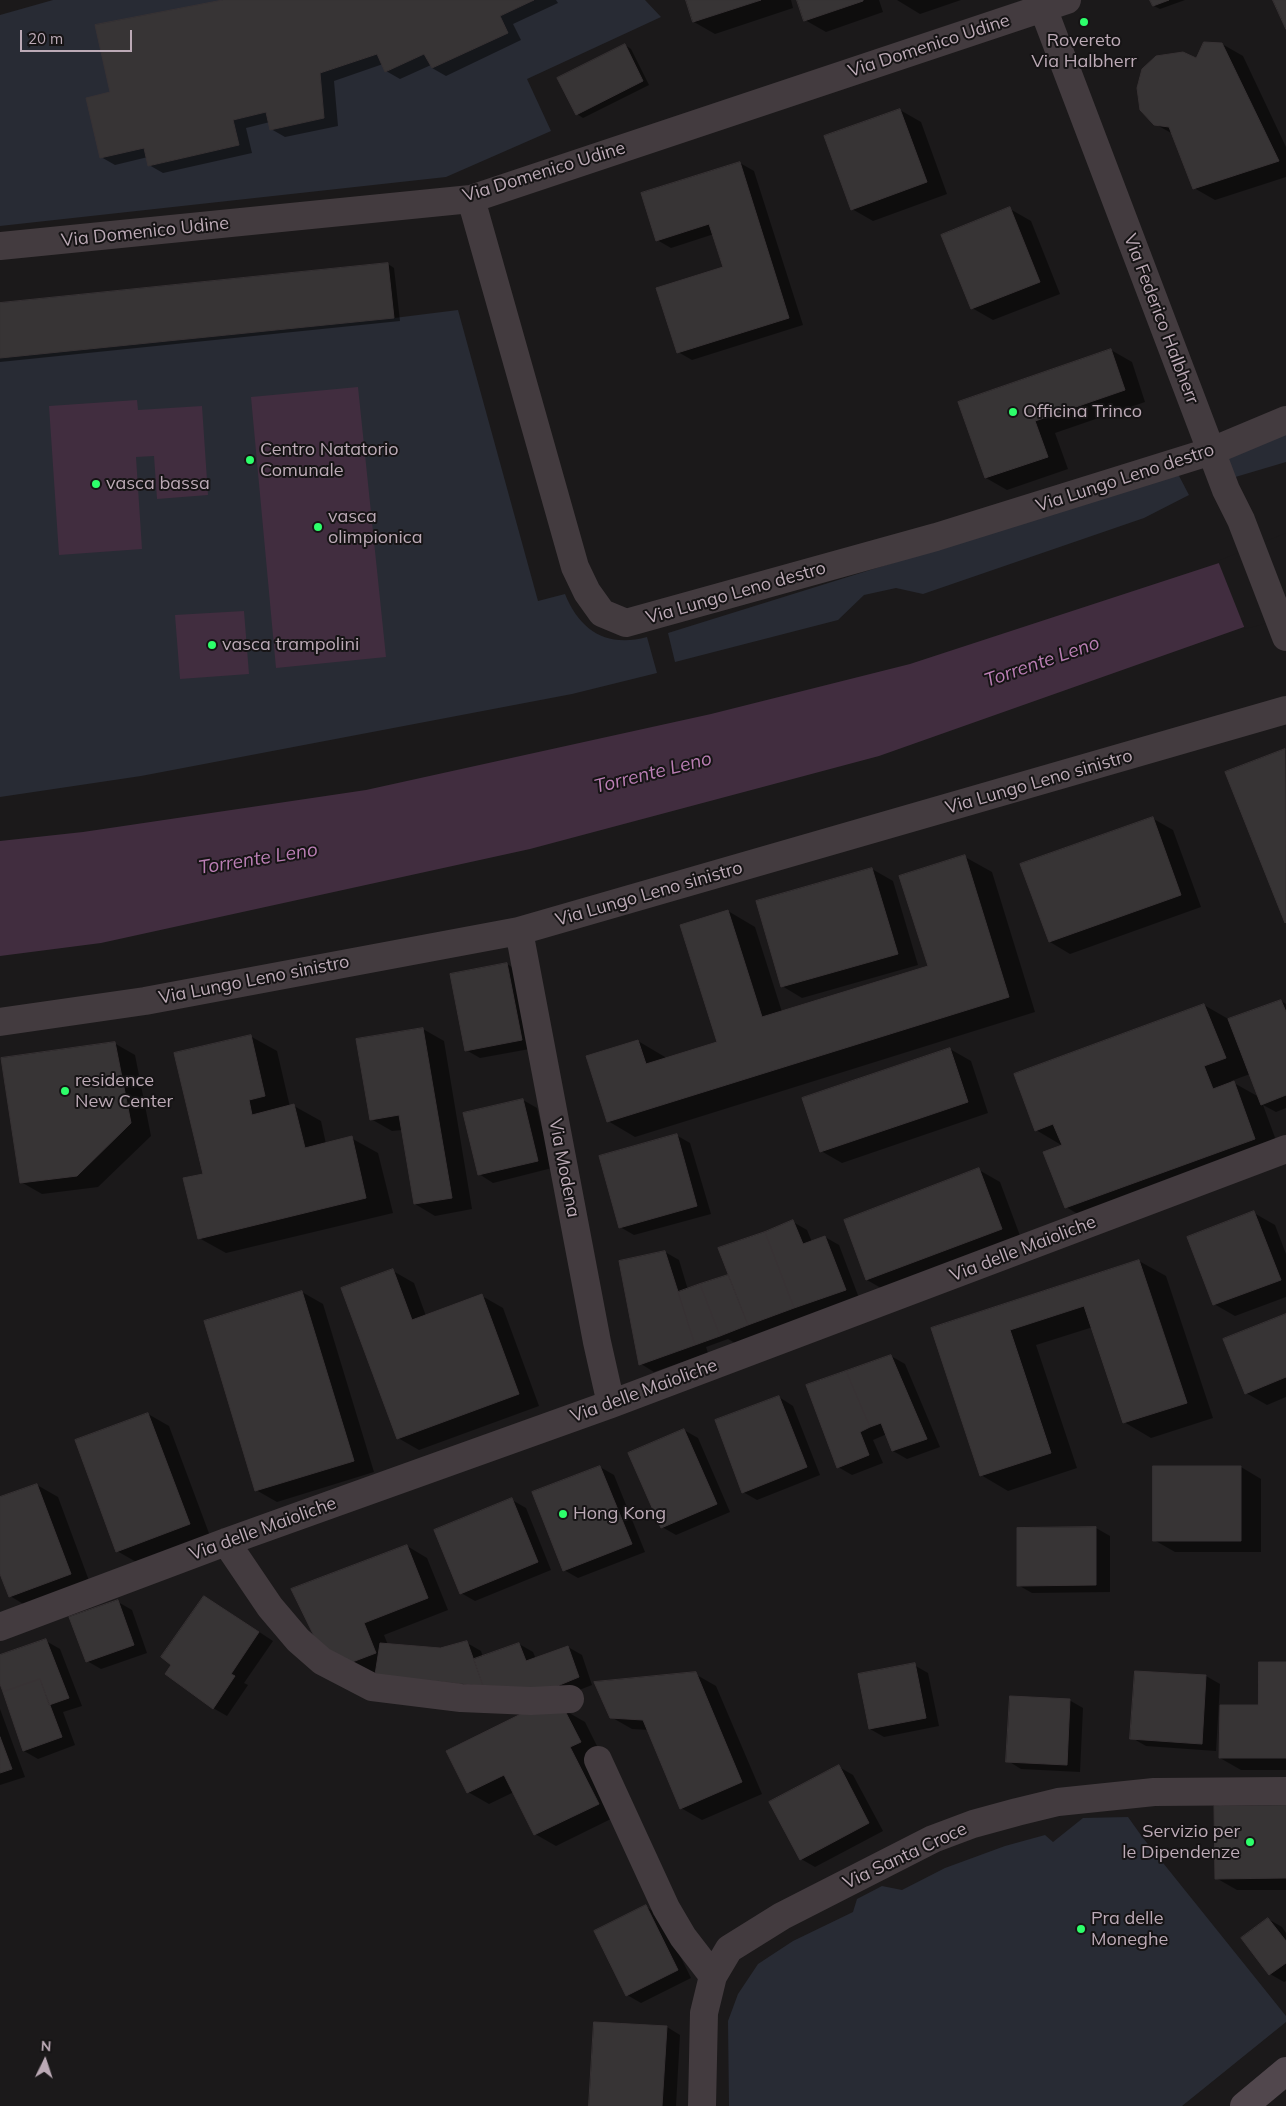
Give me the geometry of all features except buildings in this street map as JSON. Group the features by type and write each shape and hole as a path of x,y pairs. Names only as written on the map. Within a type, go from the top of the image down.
{"main road":[{"path":"1244,2106 1286,2071"}],"street":[{"name":"Via Domenico Udine","path":"0,246 471,198 1050,3"},
{"name":"Via Federico Halbherr","path":"1050,3 1226,490 1241,520 1286,637"},
{"name":"Via Lungo Leno destro","path":"471,198 574,566 587,592 602,613 626,623 936,537 1212,451 1286,420"},
{"name":"Via Lungo Leno sinistro","path":"0,1022 145,1001 519,931 1286,710"},
{"name":"Via Modena","path":"519,931 597,1342 611,1404"},
{"name":"Via delle Maioliche","path":"0,1626 226,1542 611,1404 1286,1149"},
{"path":"226,1542 270,1607 298,1640 322,1661 372,1687 460,1698 531,1701 570,1699"},
{"path":"598,1760 666,1908 683,1937 713,1976"},
{"name":"Via Santa Croce","path":"702,2106 704,2013 713,1976 729,1949 782,1916 933,1839 973,1824 1058,1802 1154,1792 1286,1791"}],"shaded area":[{"path":"53,0 223,0 144,148 149,166 238,145 233,120 266,112 271,130 324,118 320,73 377,54 385,72 424,54 432,68 507,33 500,16 534,0 645,0 661,17 527,79 551,131 446,177 0,226 0,15"},
{"name":"Centro Natatorio Comunale","path":"388,263 394,318 458,310 538,601 565,594 579,618 597,634 619,640 647,637 657,673 572,694 141,776 0,797 0,303"},
{"path":"1286,432 1286,462 1232,478 1224,455"},
{"path":"1178,474 1189,495 1144,518 923,594 896,588 864,595 838,620 675,662 668,633"},
{"name":"Pra delle Moneghe","path":"1128,1817 1286,2016 1286,2022 1182,2106 729,2106 728,2021 738,1994 758,1964 793,1941 853,1912 857,1899 882,1886 902,1890 945,1868 1005,1846 1045,1835 1053,1842 1083,1818"}],"water":[{"name":"vasca olimpionica","path":"358,387 386,657 276,668 251,397"},
{"name":"vasca bassa","path":"137,400 138,410 202,406 208,495 157,499 154,456 136,457 142,549 59,555 49,406"},
{"name":"Torrente Leno","path":"1286,536 1286,615 1244,627 879,756 530,849 101,943 0,956 0,841 83,832 366,790 711,714 910,664 1219,563"},
{"name":"vasca trampolini","path":"244,611 249,674 180,679 175,615"}],"pier":[{"path":"1286,533 1286,618 1245,629 1218,561"}],"place":[{"name":"Rovereto Via Halbherr","path":"1084,22"},
{"name":"Officina Trinco","path":"1013,412"},
{"name":"Centro Natatorio Comunale","path":"250,460"},
{"name":"vasca bassa","path":"96,484"},
{"name":"vasca olimpionica","path":"318,527"},
{"name":"vasca trampolini","path":"212,645"},
{"name":"residence New Center","path":"65,1091"},
{"name":"Hong Kong","path":"563,1514"},
{"name":"Servizio per le Dipendenze","path":"1250,1842"},
{"name":"Pra delle Moneghe","path":"1081,1929"}]}
